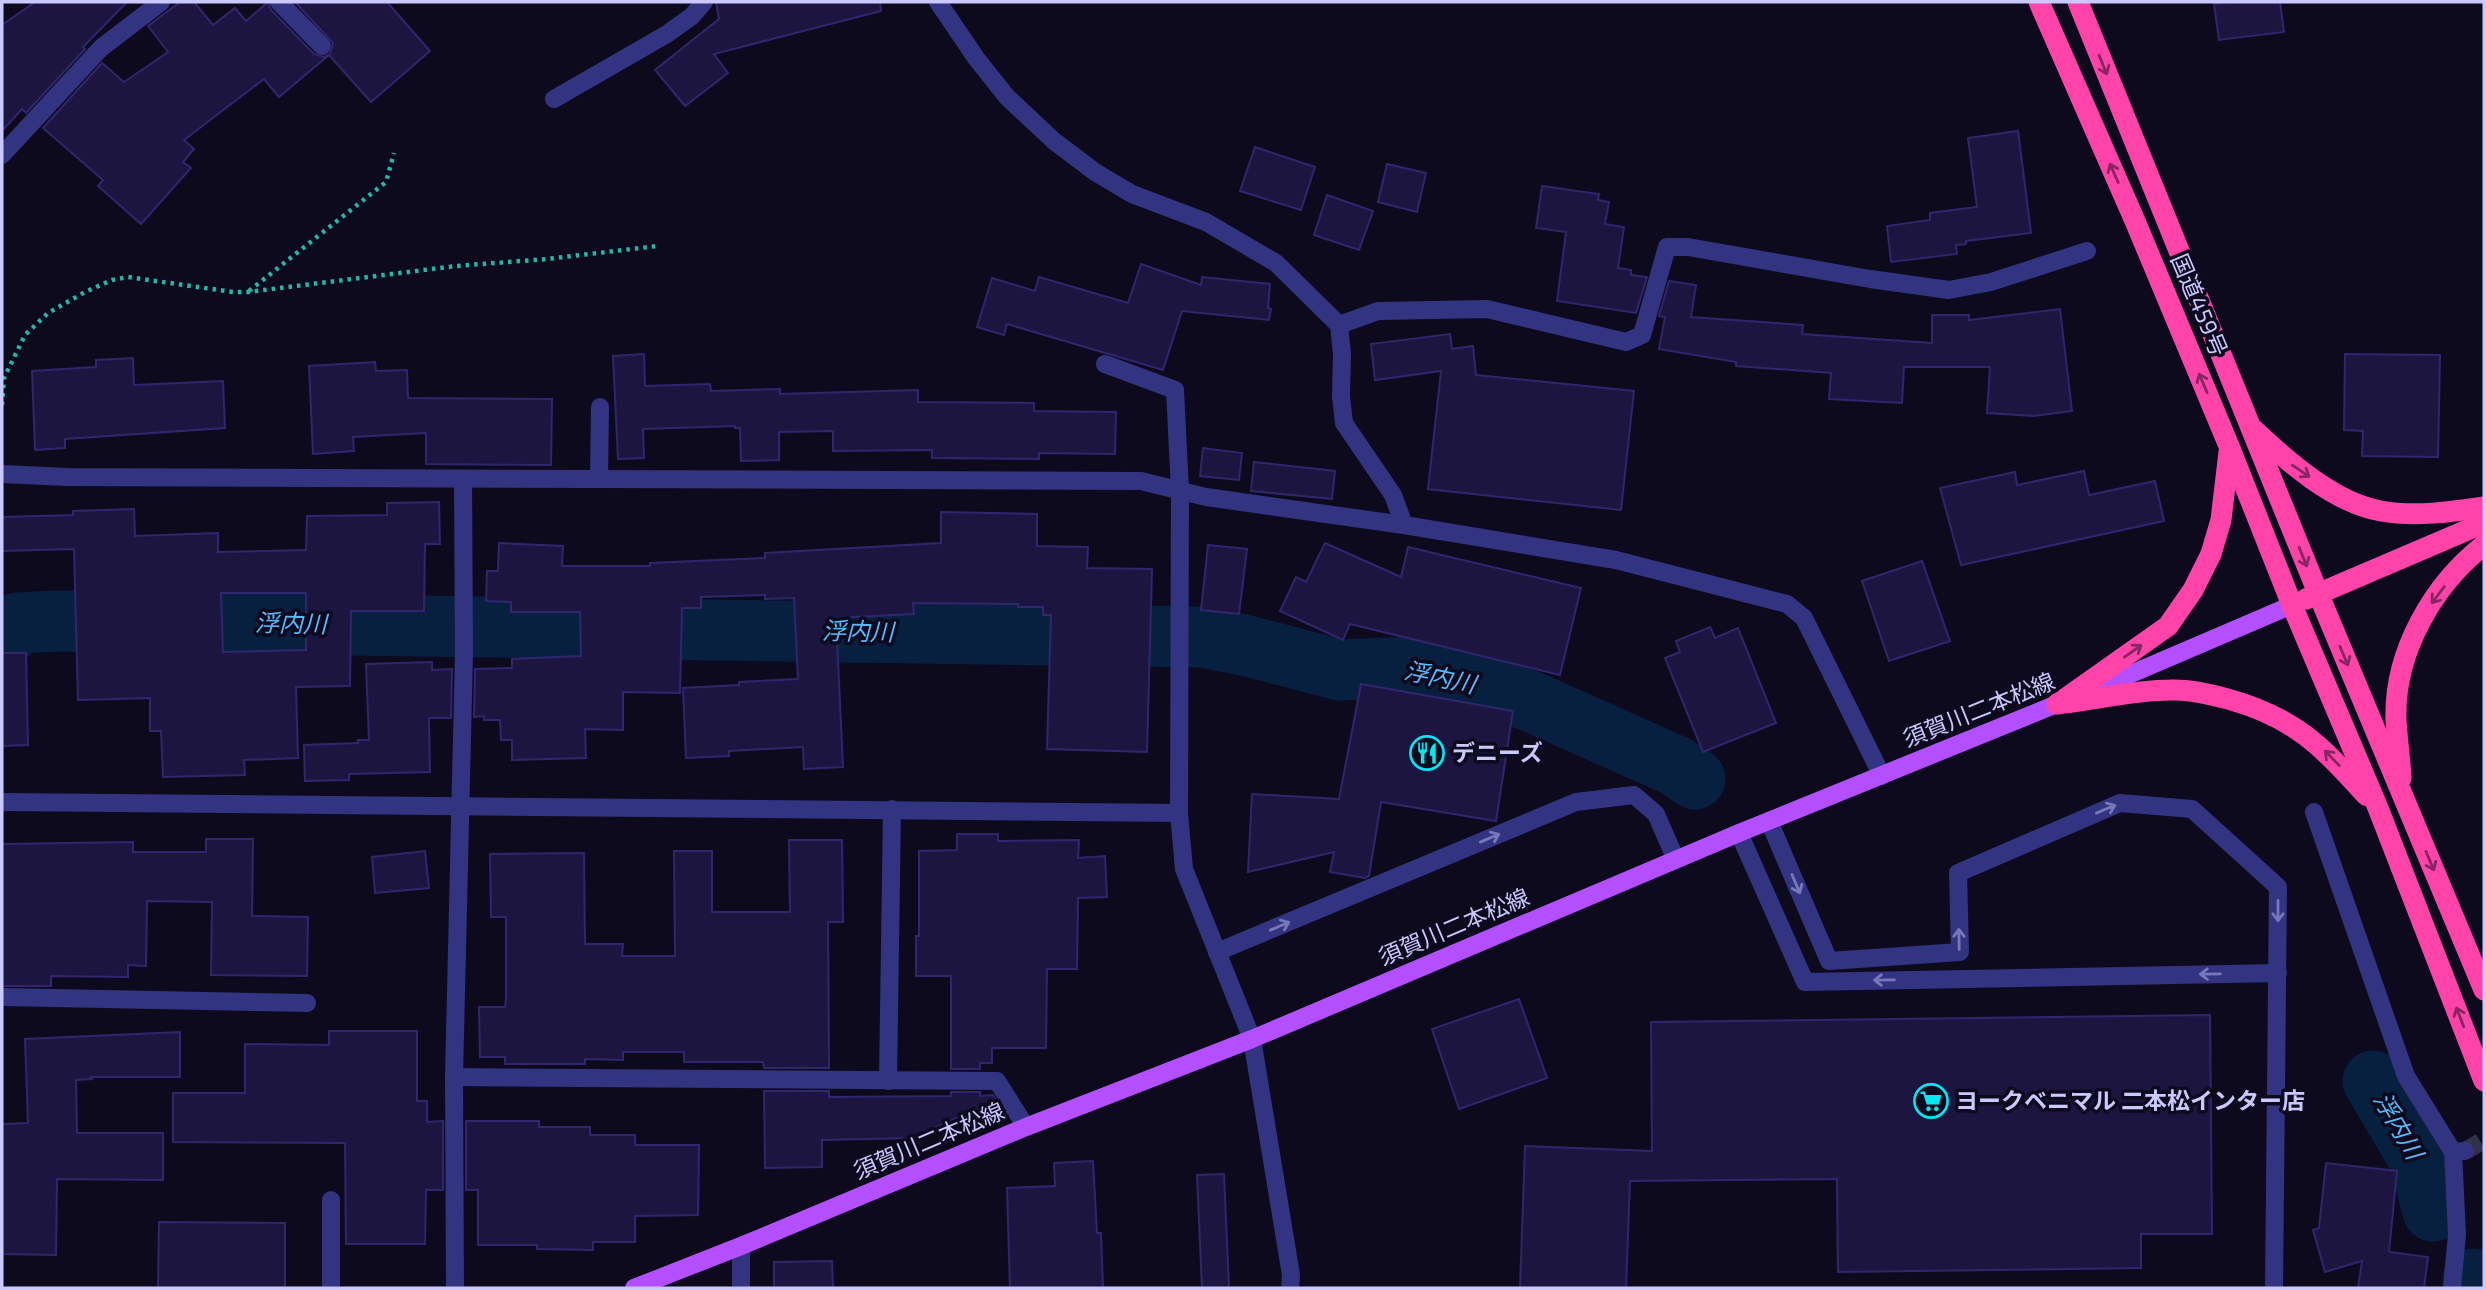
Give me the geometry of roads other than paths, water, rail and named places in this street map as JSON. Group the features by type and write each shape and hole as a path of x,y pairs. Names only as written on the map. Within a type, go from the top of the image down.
{"highway":[{"name":"国道459号","path":"2039,2 2229,446 2292,605 2378,808 2484,1081"},
{"name":"国道459号","path":"2078,2 2249,426 2484,990"},
{"path":"2249,426 2295,468 2342,497 2379,511 2440,514 2484,507"},
{"path":"2057,704 2168,626 2193,590 2211,554 2221,520 2229,446"},
{"path":"2292,605 2484,523"},
{"path":"2403,798 2396,716 2400,679 2409,644 2425,612 2439,593 2484,545"},
{"path":"2057,704 2170,690 2207,693 2259,708 2294,726 2325,751 2378,808"}],"main road":[{"name":"須賀川二本松線","path":"634,1288 1026,1127 1252,1039 1739,833 2292,605"}],"street":[{"path":"2,155 101,48 161,2"},
{"path":"279,2 322,47"},
{"path":"554,99 667,34 692,16 704,2"},
{"path":"938,2 976,58 1007,97 1054,141 1132,194 1206,222 1276,263 1339,325 1342,354 1341,396 1345,423 1393,495 1404,525"},
{"path":"1339,325 1378,311 1487,309 1626,342 1642,335 1667,247 1688,247 1870,279 1949,289 1991,282 2087,251"},
{"path":"1105,364 1175,390 1180,491 1179,813 1184,869 1252,1039 1292,1284"},
{"path":"599,479 600,407"},
{"path":"2,474 80,477 1141,481 1180,491 1616,560 1787,604 1804,618 1882,776"},
{"path":"455,1288 454,1077 464,652 463,479"},
{"path":"1217,952 1576,802 1634,794 1656,814 1676,860"},
{"path":"2,802 1179,813"},
{"path":"1769,821 1829,961 1959,952 1958,873 2120,803 2192,809 2278,887 2274,1288"},
{"path":"888,1080 892,809"},
{"path":"2314,812 2406,1076 2459,1151 2457,1234 2452,1288"},
{"path":"1739,833 1805,982 2278,973"},
{"path":"2,997 307,1003"},
{"path":"454,1077 997,1081 1026,1127"},
{"path":"331,1200 331,1288"},
{"path":"740,1288 741,1246"}],"waterway":[{"name":"浮内川","path":"2,640 18,623 58,621 1203,637 1340,670 1410,667 1528,700 1676,766 1695,779"},
{"name":"浮内川","path":"2373,1081 2420,1160 2433,1211"},
{"name":"浮内川","path":"2473,1279 2478,1288"}],"tunnel":[{"path":"2465,1151 2484,1140"}],"place":[{"name":"デニーズ","path":"1427,753"},
{"name":"ヨークベニマル 二本松インター店","path":"1931,1101"}]}
